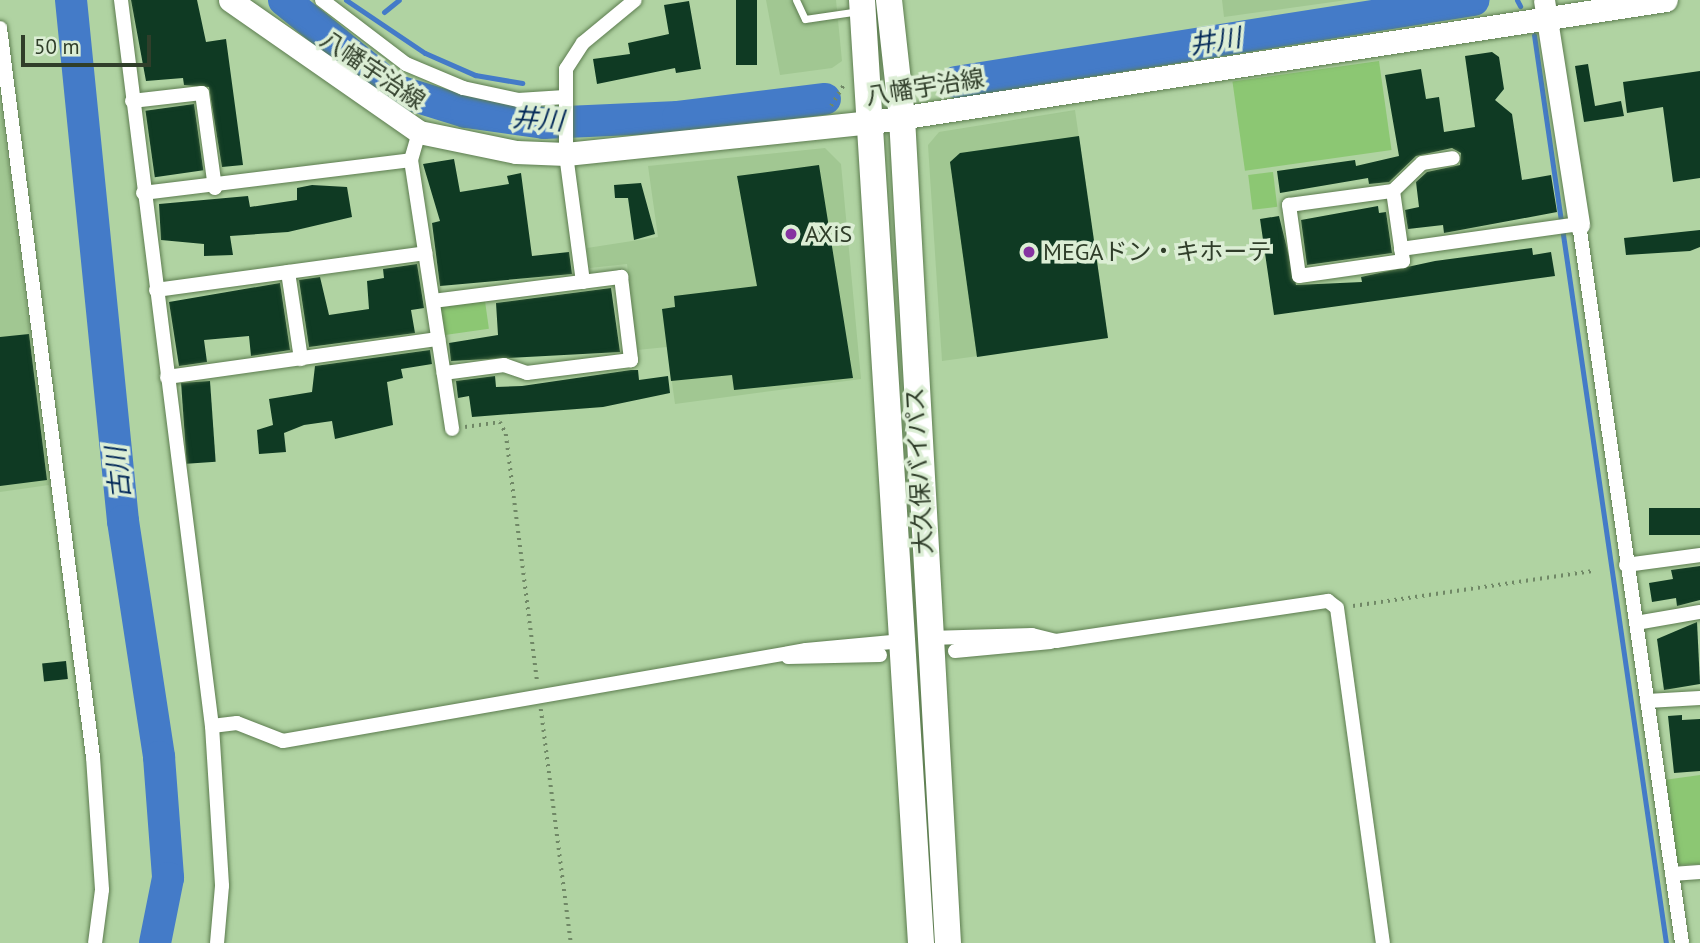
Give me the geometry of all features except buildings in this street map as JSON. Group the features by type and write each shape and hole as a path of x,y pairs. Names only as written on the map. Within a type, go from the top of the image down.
{"highway":[{"name":"大久保バイパス","path":"889,0 902,118 921,943"},
{"name":"大久保バイパス","path":"862,5 916,640 948,943"}],"main road":[{"name":"八幡宇治線","path":"230,0 419,132 516,152 873,122 1547,6 1666,0"}],"street":[{"path":"121,0 143,193 212,726 222,886 217,943"},
{"path":"322,0 406,64 463,88 518,100 565,97"},
{"path":"583,282 567,147 566,69 583,43 635,0"},
{"path":"1547,6 1574,224 1682,943"},
{"path":"0,28 93,757 102,890 96,943"},
{"path":"132,101 202,93 215,188"},
{"path":"419,132 411,160 452,429"},
{"path":"1392,191 1403,261 1299,276 1289,205 1392,191 1422,163 1452,158"},
{"path":"143,193 215,188 411,160"},
{"path":"1401,249 1574,224"},
{"path":"156,290 425,253"},
{"path":"288,272 301,359"},
{"path":"433,301 621,277 631,360 527,373 504,365 444,373"},
{"path":"167,377 439,340"},
{"path":"1626,565 1700,555"},
{"path":"955,651 1056,641 1328,601 1337,608 1383,943"},
{"path":"1636,623 1700,612"},
{"path":"212,726 237,723 283,741 786,656 916,640 1032,635 1056,641"},
{"path":"786,656 796,661 880,656"},
{"path":"1647,701 1700,698"},
{"path":"1672,874 1700,872"}],"lane":[{"path":"796,0 805,19 862,5"}],"path":[{"path":"828,110 851,73"},
{"path":"452,429 500,422 506,434"},
{"path":"1337,608 1594,571"}],"shaded area":[{"path":"766,0 836,0 842,61 832,68 780,75"},
{"path":"1222,0 1347,0 1224,17"},
{"path":"1379,61 1392,150 1245,171 1232,82"},
{"path":"0,100 49,485 0,492"},
{"name":"MEGAドン・キホーテ","path":"1075,110 1108,338 942,361 928,145 939,132"},
{"path":"825,148 841,164 861,379 675,404 667,347 637,350 627,264 590,268 587,248 658,237 648,166"},
{"path":"1273,172 1277,207 1252,210 1248,175"},
{"path":"485,301 489,329 443,335 439,307"},
{"path":"1700,775 1700,864 1675,865 1664,780"}],"waterway":[{"name":"古川","path":"71,0 123,521 159,757 168,878 155,943"},
{"name":"井川","path":"284,0 395,90 466,112 544,123 678,117 825,99"},
{"path":"346,0 425,53 475,75 522,83"},
{"path":"384,12 399,0"},
{"name":"井川","path":"956,82 1474,0"},
{"path":"1517,0 1520,6"},
{"path":"1534,35 1666,943"}],"place":[{"name":"AXiS","path":"791,234"},
{"name":"MEGAドン・キホーテ","path":"1029,252"}]}
